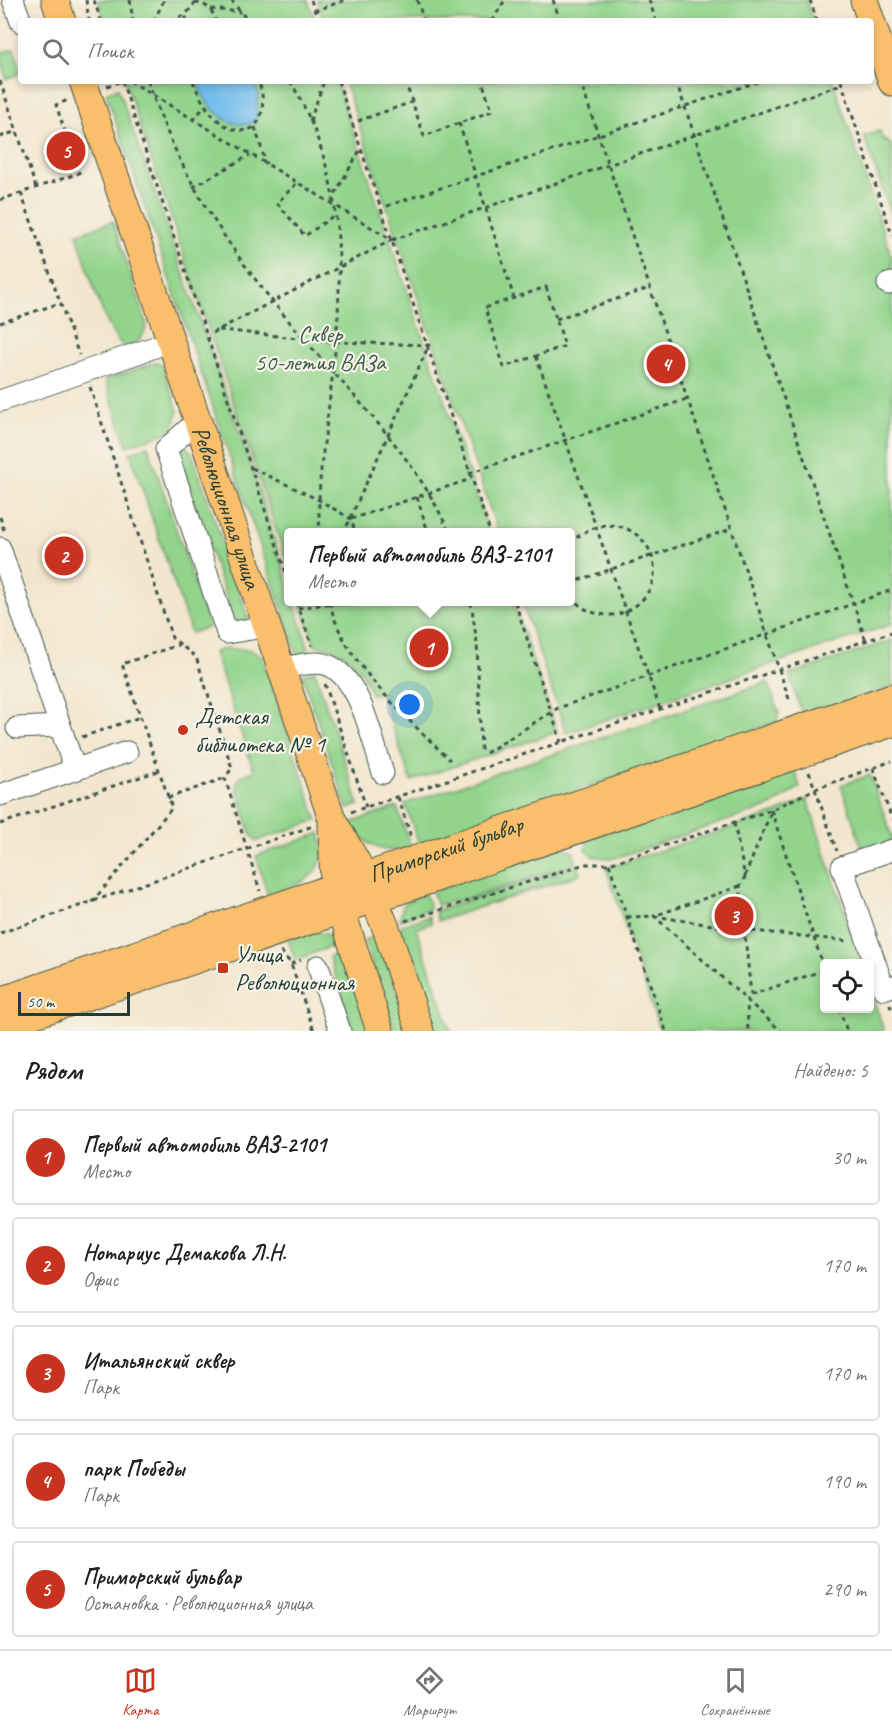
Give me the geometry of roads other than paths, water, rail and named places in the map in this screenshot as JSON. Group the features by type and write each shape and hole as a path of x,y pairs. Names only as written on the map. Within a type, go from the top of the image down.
{"main road":[{"path":"55,0 61,18"},
{"path":"864,0 870,18"},
{"path":"874,29 892,82"},
{"name":"Революционная улица","path":"86,89 269,626 332,819 369,888 420,1031"},
{"name":"Приморский бульвар","path":"0,1001 338,899 892,697"},
{"path":"369,888 892,723"},
{"path":"332,819 338,899 380,1031"},
{"path":"0,1026 338,899"}],"street":[{"path":"13,0 20,18"},
{"path":"0,401 172,340"},
{"path":"198,420 166,449 227,633 269,626"},
{"path":"0,548 75,770"},
{"path":"282,668 318,663 328,665 355,688 383,773"},
{"path":"17,728 60,726"},
{"path":"0,795 128,752"},
{"path":"892,850 842,867 884,988 892,986"},
{"path":"318,966 340,1031"}],"water":[{"path":"198,84 254,84 259,94 256,121 237,124 227,120 211,108"}],"place":[{"name":"Приморский бульвар","path":"66,151"},
{"name":"парк Победы","path":"666,364"},
{"name":"Нотариус Демакова Л.Н.","path":"64,556"},
{"name":"Первый автомобиль ВАЗ-2101","path":"429,648"},
{"name":"Детская библиотека № 1","path":"183,730"},
{"name":"Итальянский сквер","path":"734,916"},
{"name":"Улица Революционная","path":"223,968"}],"park label":[{"name":"Сквер 50-летия ВАЗа","path":"320,348"}]}
